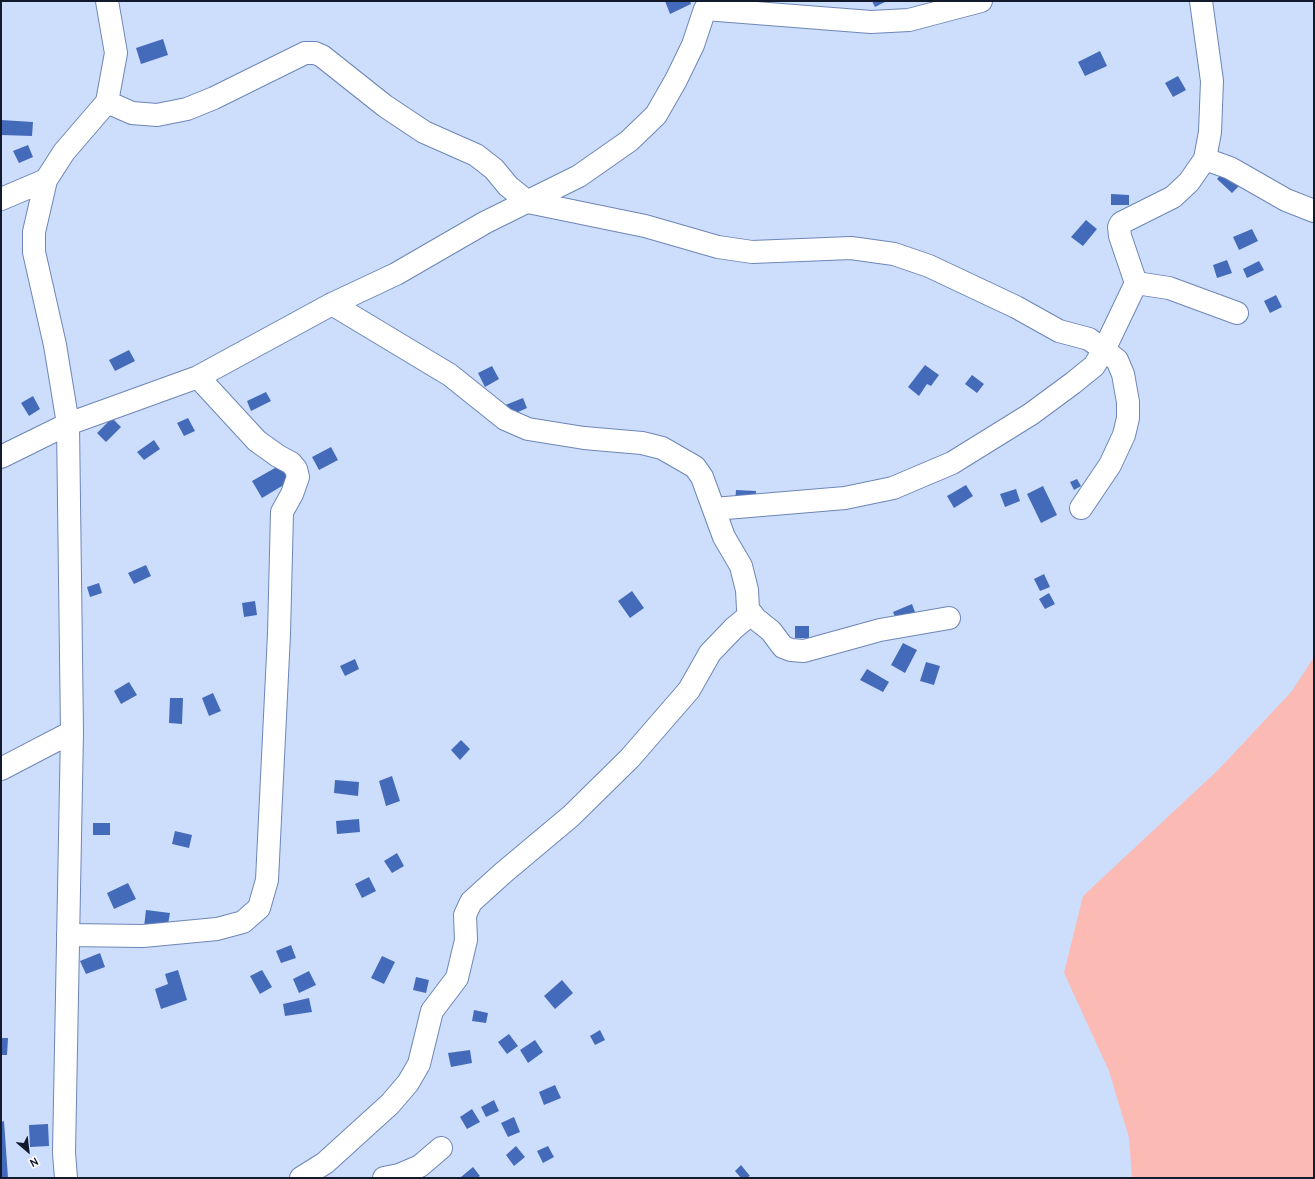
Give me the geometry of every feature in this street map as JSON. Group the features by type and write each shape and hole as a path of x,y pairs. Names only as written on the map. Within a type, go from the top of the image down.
{"street":[{"path":"66,1178 64,1153 72,732 68,424 55,345 34,252 34,232 46,180 64,152 107,102 116,53 107,1"},
{"path":"1,457 68,424 198,377 332,304 396,274 486,222 579,176 629,141 656,115 676,80 693,45 705,5 871,22 909,20 981,1"},
{"path":"714,510 845,498 893,488 952,463 1032,414 1094,366 1104,350 1136,283 1119,227 1126,220 1173,197 1189,182 1205,159 1210,132 1212,81 1201,1"},
{"path":"107,102 132,113 157,115 187,109 214,98 305,53 315,53 322,56 385,106 424,132 476,155 494,169 508,186 528,202 645,226 718,247 752,252 851,248 894,254 929,266 1016,307 1059,331 1089,339 1117,360 1123,374 1128,402 1128,418 1124,435 1110,465 1082,508"},
{"path":"1205,159 1230,168 1286,200 1314,212"},
{"path":"1,199 46,180"},
{"path":"1136,283 1169,288 1237,313"},
{"path":"332,304 450,375 510,422 528,429 584,438 642,442 662,448 695,467 702,477 724,537 741,566 747,590 748,609 751,614 767,626 783,647 791,650 804,651 880,630 949,618"},
{"path":"68,935 143,936 217,929 243,922 259,908 267,880 278,664 282,512 292,494 298,477 296,469 291,463 257,441 198,377"},
{"path":"301,1178 325,1162 390,1104 408,1083 419,1064 432,1011 457,978 466,940 465,915 471,902 502,873 571,816 630,758 689,690 710,653 734,628 751,614"},
{"path":"1,769 72,732"},
{"path":"384,1178 420,1166 441,1148"}],"shaded area":[{"path":"1314,657 1314,1178 1132,1178 1129,1138 1109,1071 1064,973 1083,896 1219,769 1292,691"}],"building":[{"path":"665,1 690,1 691,4 670,14"},
{"path":"872,1 887,1 875,7"},
{"path":"163,39 168,55 141,64 136,48"},
{"path":"1100,51 1107,66 1085,76 1078,62"},
{"path":"1178,76 1186,90 1173,97 1165,83"},
{"path":"1,120 33,122 32,136 1,135"},
{"path":"28,145 33,157 19,163 13,151"},
{"path":"1225,170 1240,185 1232,193 1217,179"},
{"path":"1111,194 1129,195 1129,205 1111,205"},
{"path":"1086,220 1097,229 1083,246 1071,237"},
{"path":"1252,229 1258,241 1239,250 1233,237"},
{"path":"1227,260 1232,273 1217,278 1213,265"},
{"path":"1259,261 1264,270 1247,278 1243,269"},
{"path":"1276,295 1282,307 1270,313 1264,301"},
{"path":"129,350 135,361 115,371 109,360"},
{"path":"925,365 939,375 931,386 927,384 919,396 908,387"},
{"path":"492,366 499,379 485,387 478,373"},
{"path":"972,375 984,384 977,393 965,384"},
{"path":"266,392 271,401 251,411 247,401"},
{"path":"33,396 40,409 29,416 21,403"},
{"path":"523,398 527,408 507,417 503,406"},
{"path":"112,418 121,427 106,442 97,433"},
{"path":"188,418 195,431 184,436 177,423"},
{"path":"154,440 160,449 144,460 137,452"},
{"path":"331,447 338,460 319,470 312,457"},
{"path":"282,464 292,480 262,498 252,481"},
{"path":"1077,479 1081,486 1074,490 1070,482"},
{"path":"966,485 973,496 954,508 947,496"},
{"path":"1043,486 1057,515 1041,523 1027,494"},
{"path":"1016,489 1020,501 1005,507 1000,494"},
{"path":"736,490 756,491 755,505 735,503"},
{"path":"146,565 151,576 134,584 128,573"},
{"path":"1044,574 1050,587 1040,591 1034,579"},
{"path":"99,583 102,593 90,597 87,587"},
{"path":"632,591 644,608 630,618 618,601"},
{"path":"1049,593 1055,604 1045,609 1039,599"},
{"path":"255,601 257,615 244,617 242,603"},
{"path":"912,604 916,615 898,623 893,612"},
{"path":"795,626 809,626 809,638 795,638"},
{"path":"903,643 917,650 905,673 891,665"},
{"path":"355,659 359,669 345,676 340,666"},
{"path":"926,662 940,666 934,685 920,681"},
{"path":"867,669 889,682 883,692 860,680"},
{"path":"129,682 137,695 121,704 114,691"},
{"path":"213,693 221,711 209,716 202,698"},
{"path":"170,698 183,698 182,724 169,723"},
{"path":"461,740 470,749 460,760 451,750"},
{"path":"392,776 400,801 386,806 379,781"},
{"path":"335,780 359,782 358,796 334,793"},
{"path":"359,819 360,832 337,834 336,821"},
{"path":"93,823 110,823 110,835 93,835"},
{"path":"175,831 192,835 189,848 172,844"},
{"path":"397,853 404,866 392,873 384,861"},
{"path":"369,877 376,891 362,898 355,884"},
{"path":"128,883 136,899 114,909 107,893"},
{"path":"146,910 170,913 167,930 144,927"},
{"path":"291,945 296,958 281,963 276,951"},
{"path":"100,953 105,967 86,974 80,961"},
{"path":"382,956 395,962 384,984 371,978"},
{"path":"178,970 187,1000 161,1009 155,989 168,984 165,974"},
{"path":"262,970 272,987 260,994 250,976"},
{"path":"309,971 316,985 299,993 293,979"},
{"path":"416,977 429,980 426,993 413,990"},
{"path":"562,980 573,993 555,1009 544,996"},
{"path":"309,998 312,1012 285,1016 283,1004"},
{"path":"474,1010 488,1013 486,1023 472,1021"},
{"path":"600,1030 605,1040 595,1045 590,1036"},
{"path":"509,1034 518,1046 507,1054 498,1042"},
{"path":"1,1038 8,1038 7,1055 1,1055"},
{"path":"535,1040 543,1052 528,1063 520,1050"},
{"path":"470,1050 472,1063 451,1067 448,1053"},
{"path":"555,1085 561,1098 544,1105 539,1092"},
{"path":"494,1100 499,1111 486,1117 481,1107"},
{"path":"472,1109 480,1122 467,1129 460,1117"},
{"path":"514,1117 520,1132 508,1137 501,1123"},
{"path":"4,1121 8,1178 1,1178 1,1122"},
{"path":"48,1124 49,1146 30,1147 29,1125"},
{"path":"516,1146 525,1157 514,1166 506,1155"},
{"path":"548,1146 554,1157 543,1163 537,1151"},
{"path":"741,1165 750,1176 741,1178 735,1171"},
{"path":"473,1167 480,1176 477,1178 461,1177"}]}
